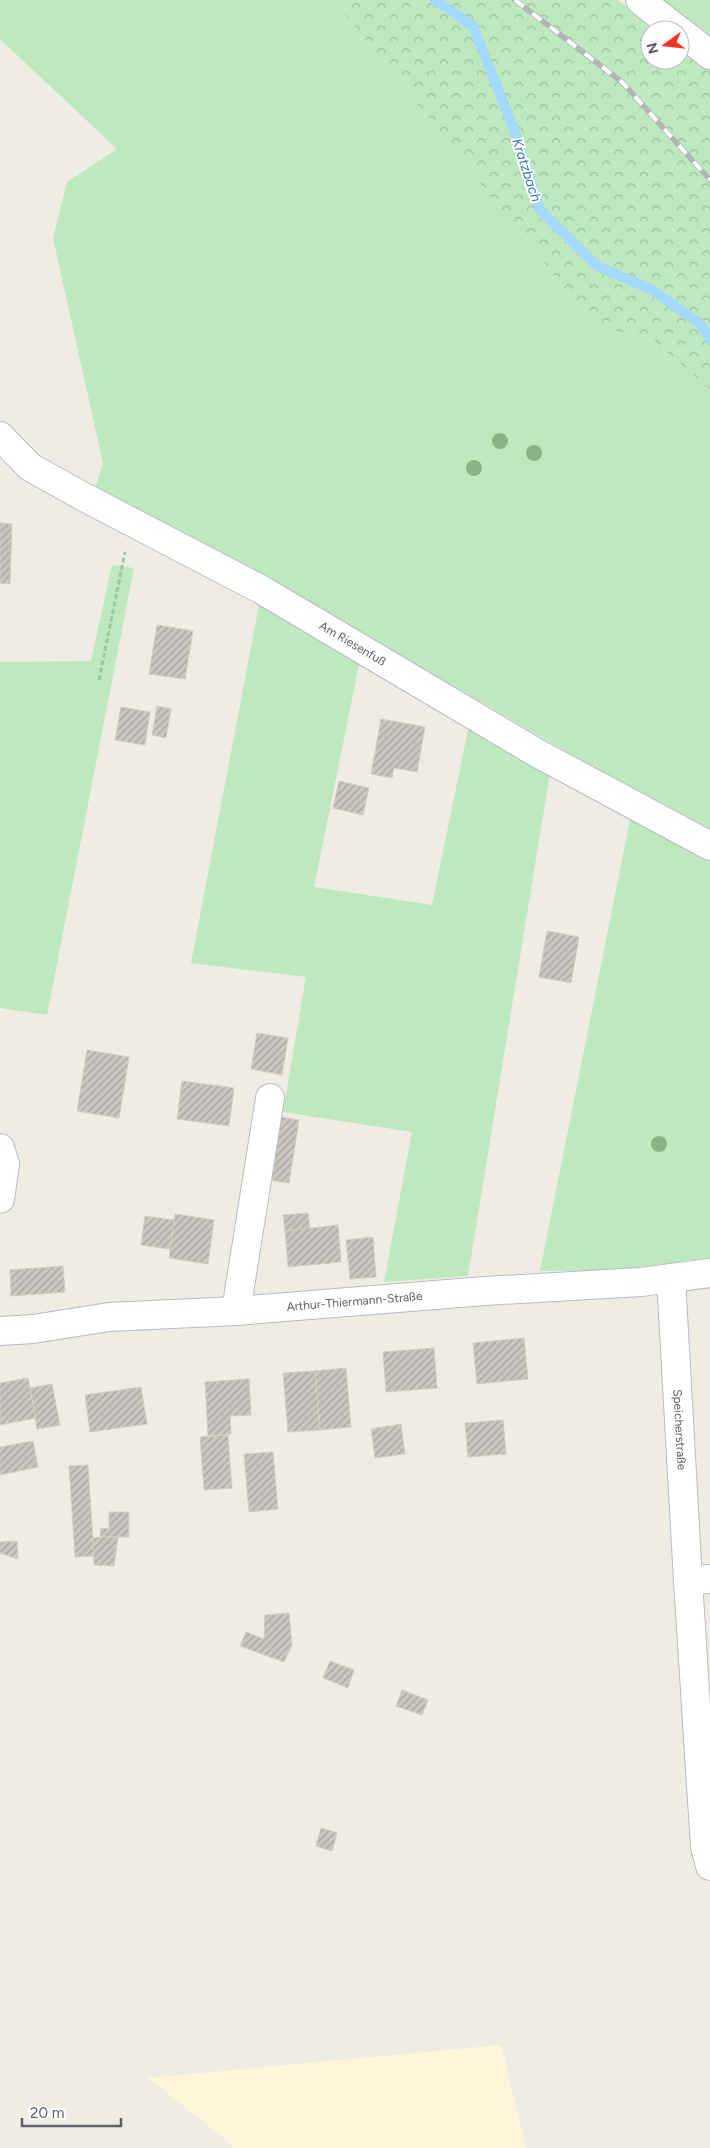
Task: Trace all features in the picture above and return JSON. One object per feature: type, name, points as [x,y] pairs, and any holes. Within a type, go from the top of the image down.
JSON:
[{"type":"street","points":[[640,0],[665,20]]},
{"type":"street","points":[[690,40],[710,55]]},
{"type":"street","name":"Am Riesenfuß","points":[[0,436],[30,467],[262,590],[537,753],[710,846]]},
{"type":"street","points":[[236,1310],[270,1098]]},
{"type":"street","points":[[0,1148],[5,1164],[0,1199]]},
{"type":"street","name":"Arthur-Thiermann-Straße","points":[[0,1331],[33,1329],[109,1317],[641,1282],[710,1273]]},
{"type":"street","name":"Speicherstraße","points":[[671,1278],[699,1580],[705,1847],[710,1866]]},
{"type":"path","points":[[99,680],[131,522]]},
{"type":"shaded area","points":[[501,2045],[526,2148],[232,2148],[230,2143],[148,2078]]},
{"type":"green space","points":[[0,0],[333,0],[594,325],[654,341],[710,389],[710,835],[266,577],[95,490],[103,463],[53,238],[67,182],[117,149],[0,39]]},
{"type":"green space","points":[[333,0],[618,0],[645,20],[640,20],[640,70],[690,70],[690,53],[710,68],[710,389],[654,341],[594,325]]},
{"type":"green space","points":[[657,0],[710,0],[710,42],[690,26],[690,20],[682,20]]},
{"type":"green space","points":[[112,565],[134,568],[47,1015],[0,1008],[0,662],[91,661]]},
{"type":"green space","points":[[260,600],[360,660],[314,887],[432,905],[469,725],[550,773],[468,1276],[384,1282],[412,1132],[283,1112],[306,977],[191,963]]},
{"type":"green space","points":[[630,820],[710,859],[710,1260],[649,1270],[540,1271]]},
{"type":"building","points":[[0,523],[12,524],[10,584],[0,583]]},
{"type":"building","points":[[157,625],[193,631],[185,679],[149,674]]},
{"type":"building","points":[[157,706],[171,709],[166,738],[152,735]]},
{"type":"building","points":[[121,707],[150,712],[145,745],[115,740]]},
{"type":"building","points":[[381,719],[425,727],[417,772],[394,768],[392,778],[371,774]]},
{"type":"building","points":[[339,781],[369,788],[363,815],[333,808]]},
{"type":"building","points":[[547,931],[579,937],[571,983],[539,977]]},
{"type":"building","points":[[257,1033],[288,1038],[282,1075],[251,1069]]},
{"type":"building","points":[[87,1050],[129,1057],[119,1118],[77,1111]]},
{"type":"building","points":[[182,1081],[234,1088],[229,1126],[177,1119]]},
{"type":"building","points":[[280,1117],[299,1120],[289,1183],[269,1180]]},
{"type":"building","points":[[308,1213],[310,1228],[285,1231],[283,1215]]},
{"type":"building","points":[[175,1214],[214,1220],[208,1264],[169,1258]]},
{"type":"building","points":[[145,1216],[174,1220],[170,1249],[141,1245]]},
{"type":"building","points":[[338,1225],[341,1262],[288,1267],[285,1231]]},
{"type":"building","points":[[373,1237],[376,1277],[350,1279],[346,1240]]},
{"type":"building","points":[[63,1266],[65,1292],[11,1296],[10,1270]]},
{"type":"building","points":[[524,1338],[528,1379],[477,1384],[473,1343]]},
{"type":"building","points":[[434,1348],[437,1388],[386,1392],[383,1352]]},
{"type":"building","points":[[346,1368],[351,1427],[320,1430],[315,1371]]},
{"type":"building","points":[[315,1371],[320,1430],[288,1432],[283,1373]]},
{"type":"building","points":[[28,1378],[36,1418],[0,1425],[0,1383]]},
{"type":"building","points":[[249,1379],[251,1415],[230,1416],[231,1434],[208,1436],[205,1382]]},
{"type":"building","points":[[52,1384],[60,1425],[37,1429],[30,1388]]},
{"type":"building","points":[[141,1387],[147,1424],[90,1432],[85,1395]]},
{"type":"building","points":[[503,1420],[506,1454],[468,1457],[465,1423]]},
{"type":"building","points":[[401,1424],[405,1454],[375,1458],[371,1429]]},
{"type":"building","points":[[228,1435],[232,1488],[204,1490],[200,1437]]},
{"type":"building","points":[[33,1441],[38,1467],[0,1475],[0,1447]]},
{"type":"building","points":[[273,1452],[278,1509],[249,1512],[244,1454]]},
{"type":"building","points":[[88,1465],[94,1556],[75,1557],[69,1466]]},
{"type":"building","points":[[109,1512],[129,1512],[129,1537],[100,1537],[101,1528],[109,1529]]},
{"type":"building","points":[[118,1537],[114,1566],[94,1565],[93,1538]]},
{"type":"building","points":[[17,1541],[18,1559],[0,1553],[0,1542]]},
{"type":"building","points":[[289,1613],[292,1645],[284,1662],[240,1646],[246,1632],[264,1639],[265,1615]]},
{"type":"building","points":[[330,1661],[354,1670],[348,1688],[323,1678]]},
{"type":"building","points":[[402,1690],[428,1700],[422,1715],[396,1706]]},
{"type":"building","points":[[321,1828],[337,1833],[332,1851],[316,1846]]},
{"type":"waterway","name":"Kratzbach","points":[[435,0],[473,26],[513,127],[540,210],[597,266],[653,290],[700,324],[710,339]]},
{"type":"railway","points":[[515,0],[622,82],[710,180]]}]
